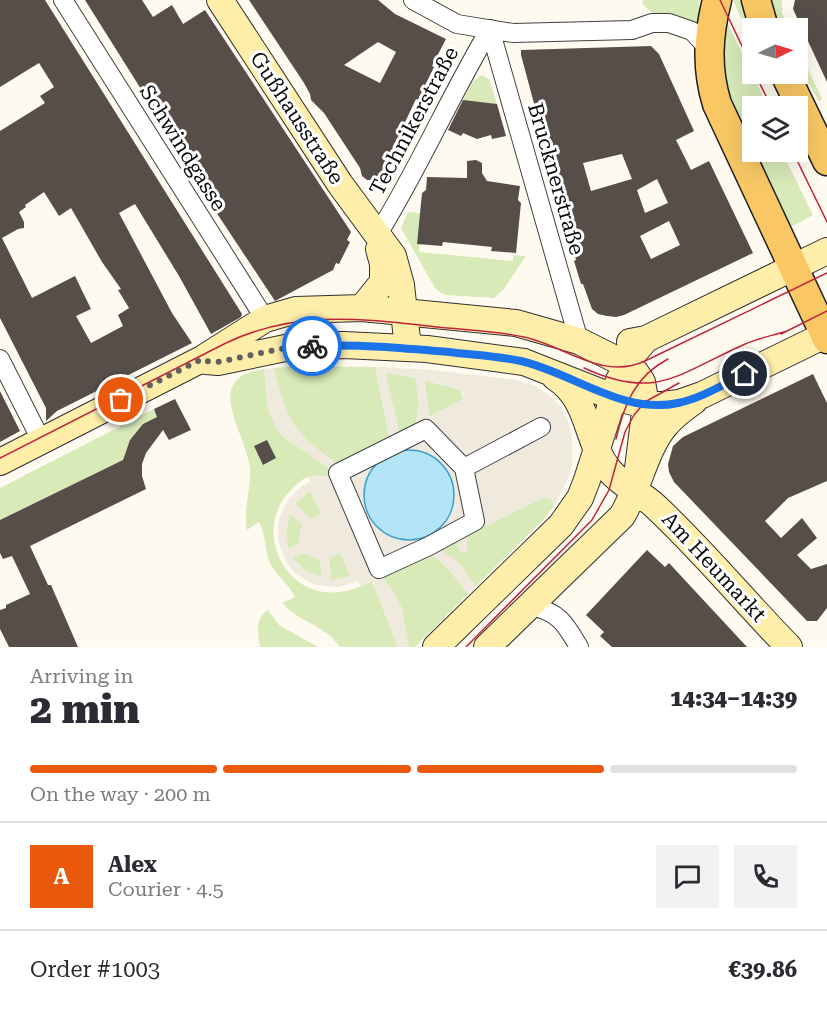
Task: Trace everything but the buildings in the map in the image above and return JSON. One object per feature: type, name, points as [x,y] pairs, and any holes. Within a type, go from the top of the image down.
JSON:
[{"type":"main road","points":[[717,0],[708,48],[713,90],[719,110],[826,336]]},
{"type":"main road","points":[[756,0],[761,18]]},
{"type":"main road","points":[[790,84],[827,161]]},
{"type":"street","name":"Schwindgasse","points":[[63,0],[265,319]]},
{"type":"street","name":"Gußhausstraße","points":[[220,0],[362,216],[387,246],[396,265],[401,285],[407,339],[413,348]]},
{"type":"street","points":[[413,0],[457,24],[513,33],[632,30],[652,23],[669,23],[692,31],[708,48]]},
{"type":"street","name":"Technikerstraße","points":[[378,234],[401,197],[470,62],[490,29]]},
{"type":"street","name":"Brucknerstraße","points":[[490,29],[579,340]]},
{"type":"street","points":[[362,308],[383,282],[384,272],[378,246],[378,234]]},
{"type":"street","points":[[0,462],[202,359],[265,319],[297,310],[362,308],[403,311],[516,323],[579,340],[619,343],[646,339],[827,251]]},
{"type":"street","points":[[202,359],[214,362],[225,361],[295,346],[344,345],[413,348],[502,358],[542,368],[613,396],[646,405],[679,403],[702,395],[826,336]]},
{"type":"street","points":[[436,647],[561,525],[580,498],[613,396],[627,365],[646,339]]},
{"type":"street","points":[[579,340],[627,365],[642,382],[646,405],[635,492]]},
{"type":"street","points":[[0,359],[41,440]]},
{"type":"street","name":"Am Heumarkt","points":[[542,368],[561,381],[574,395],[585,414],[604,465],[614,476],[655,505],[789,647]]},
{"type":"street","points":[[487,647],[621,516],[635,492],[653,445],[665,425],[702,395]]},
{"type":"street","points":[[464,468],[542,427]]},
{"type":"street","points":[[426,429],[464,468],[475,521],[429,546],[379,568],[338,473],[426,429]]},
{"type":"street","points":[[531,606],[549,610],[566,625],[579,647]]},
{"type":"green space","points":[[643,0],[698,0],[701,12],[700,24],[655,16],[643,4]]},
{"type":"green space","points":[[733,0],[745,0],[749,18],[742,18],[742,21]]},
{"type":"green space","points":[[768,0],[782,0],[784,18],[773,18]]},
{"type":"green space","points":[[724,16],[742,53],[742,84],[757,84],[763,96],[742,96],[742,125],[722,74]]},
{"type":"green space","points":[[808,69],[822,99],[819,101],[809,84]]},
{"type":"green space","points":[[482,75],[489,79],[497,104],[463,101],[472,82]]},
{"type":"green space","points":[[760,162],[787,162],[813,215],[791,227]]},
{"type":"green space","points":[[408,212],[420,213],[417,243],[420,244],[419,252],[513,261],[513,255],[526,256],[503,290],[494,298],[446,295],[435,288],[401,228]]},
{"type":"green space","points":[[375,367],[389,436],[336,463],[319,450],[298,431],[290,418],[273,368]]},
{"type":"green space","points":[[264,369],[268,409],[282,436],[328,467],[331,476],[314,476],[304,479],[291,490],[280,506],[274,523],[274,541],[279,558],[289,573],[302,584],[319,591],[348,591],[372,580],[398,647],[340,647],[327,633],[296,615],[282,603],[295,597],[270,563],[259,522],[247,530],[250,470],[236,425],[230,395],[234,384],[245,374]]},
{"type":"green space","points":[[385,372],[416,378],[419,402],[416,424],[399,432]]},
{"type":"green space","points":[[424,380],[461,390],[463,399],[429,417]]},
{"type":"green space","points":[[154,409],[157,417],[135,434],[123,460],[0,520],[0,488]]},
{"type":"green space","points":[[310,491],[322,515],[310,519],[295,503]]},
{"type":"green space","points":[[545,497],[552,500],[554,506],[544,519],[475,587],[460,565],[438,549],[457,540],[458,547],[467,535]]},
{"type":"green space","points":[[290,513],[303,525],[300,543],[288,549],[286,530]]},
{"type":"green space","points":[[340,552],[350,576],[331,581],[329,559]]},
{"type":"green space","points":[[430,552],[449,570],[468,594],[415,647],[409,647],[401,606],[382,576]]},
{"type":"green space","points":[[304,553],[320,560],[322,578],[306,571],[292,558]]},
{"type":"green space","points":[[268,610],[279,625],[318,647],[260,647],[259,622]]},
{"type":"shaded area","points":[[375,367],[433,370],[516,380],[536,386],[560,406],[568,420],[572,436],[572,466],[554,506],[552,500],[545,497],[467,535],[465,552],[458,549],[457,540],[438,549],[456,560],[464,569],[475,587],[468,594],[449,570],[430,552],[382,576],[401,606],[409,647],[398,647],[373,581],[361,587],[358,581],[338,587],[315,585],[296,574],[288,565],[278,541],[279,518],[288,500],[301,487],[310,482],[308,477],[331,475],[328,467],[282,436],[275,426],[268,409],[264,369],[273,368],[285,407],[295,427],[312,445],[336,463],[389,436]],"holes":[[[386,373],[415,378],[419,402],[416,424],[399,432]],[[425,380],[458,389],[463,393],[463,399],[429,417]],[[435,458],[446,468],[453,482],[455,497],[452,513],[443,526],[386,534],[374,524],[367,511],[364,497]],[[310,491],[322,515],[310,519],[295,503]],[[290,513],[303,525],[300,530],[299,543],[288,549],[286,530]],[[340,552],[350,576],[331,580],[329,559]],[[304,553],[320,560],[322,577],[306,571],[292,558]]]},
{"type":"water","points":[[409,450],[426,453],[441,463],[451,478],[454,495],[451,512],[441,527],[426,537],[409,540],[392,537],[377,527],[367,512],[364,495],[367,478],[377,463],[392,453]]},
{"type":"tram line","points":[[720,0],[742,46]]},
{"type":"tram line","points":[[760,84],[766,96]]},
{"type":"tram line","points":[[798,162],[827,222]]},
{"type":"tram line","points":[[0,458],[226,343],[252,332],[279,325],[330,319],[383,321],[492,332],[539,341],[599,365],[629,366],[645,361],[827,273]]},
{"type":"tram line","points":[[781,334],[827,311]]},
{"type":"tram line","points":[[584,368],[609,378],[630,382],[649,383],[666,380],[748,343],[787,331]]},
{"type":"tram line","points":[[616,439],[627,403],[639,383],[647,374],[668,359]]},
{"type":"tram line","points":[[466,647],[592,520],[609,490],[625,432],[634,415],[645,402],[679,383]]},
{"type":"way so far","points":[[121,400],[202,359],[218,362],[295,346],[312,346]]},
{"type":"route","points":[[312,346],[413,348],[502,358],[524,362],[627,401],[646,405],[679,403],[702,395],[745,374]]}]
